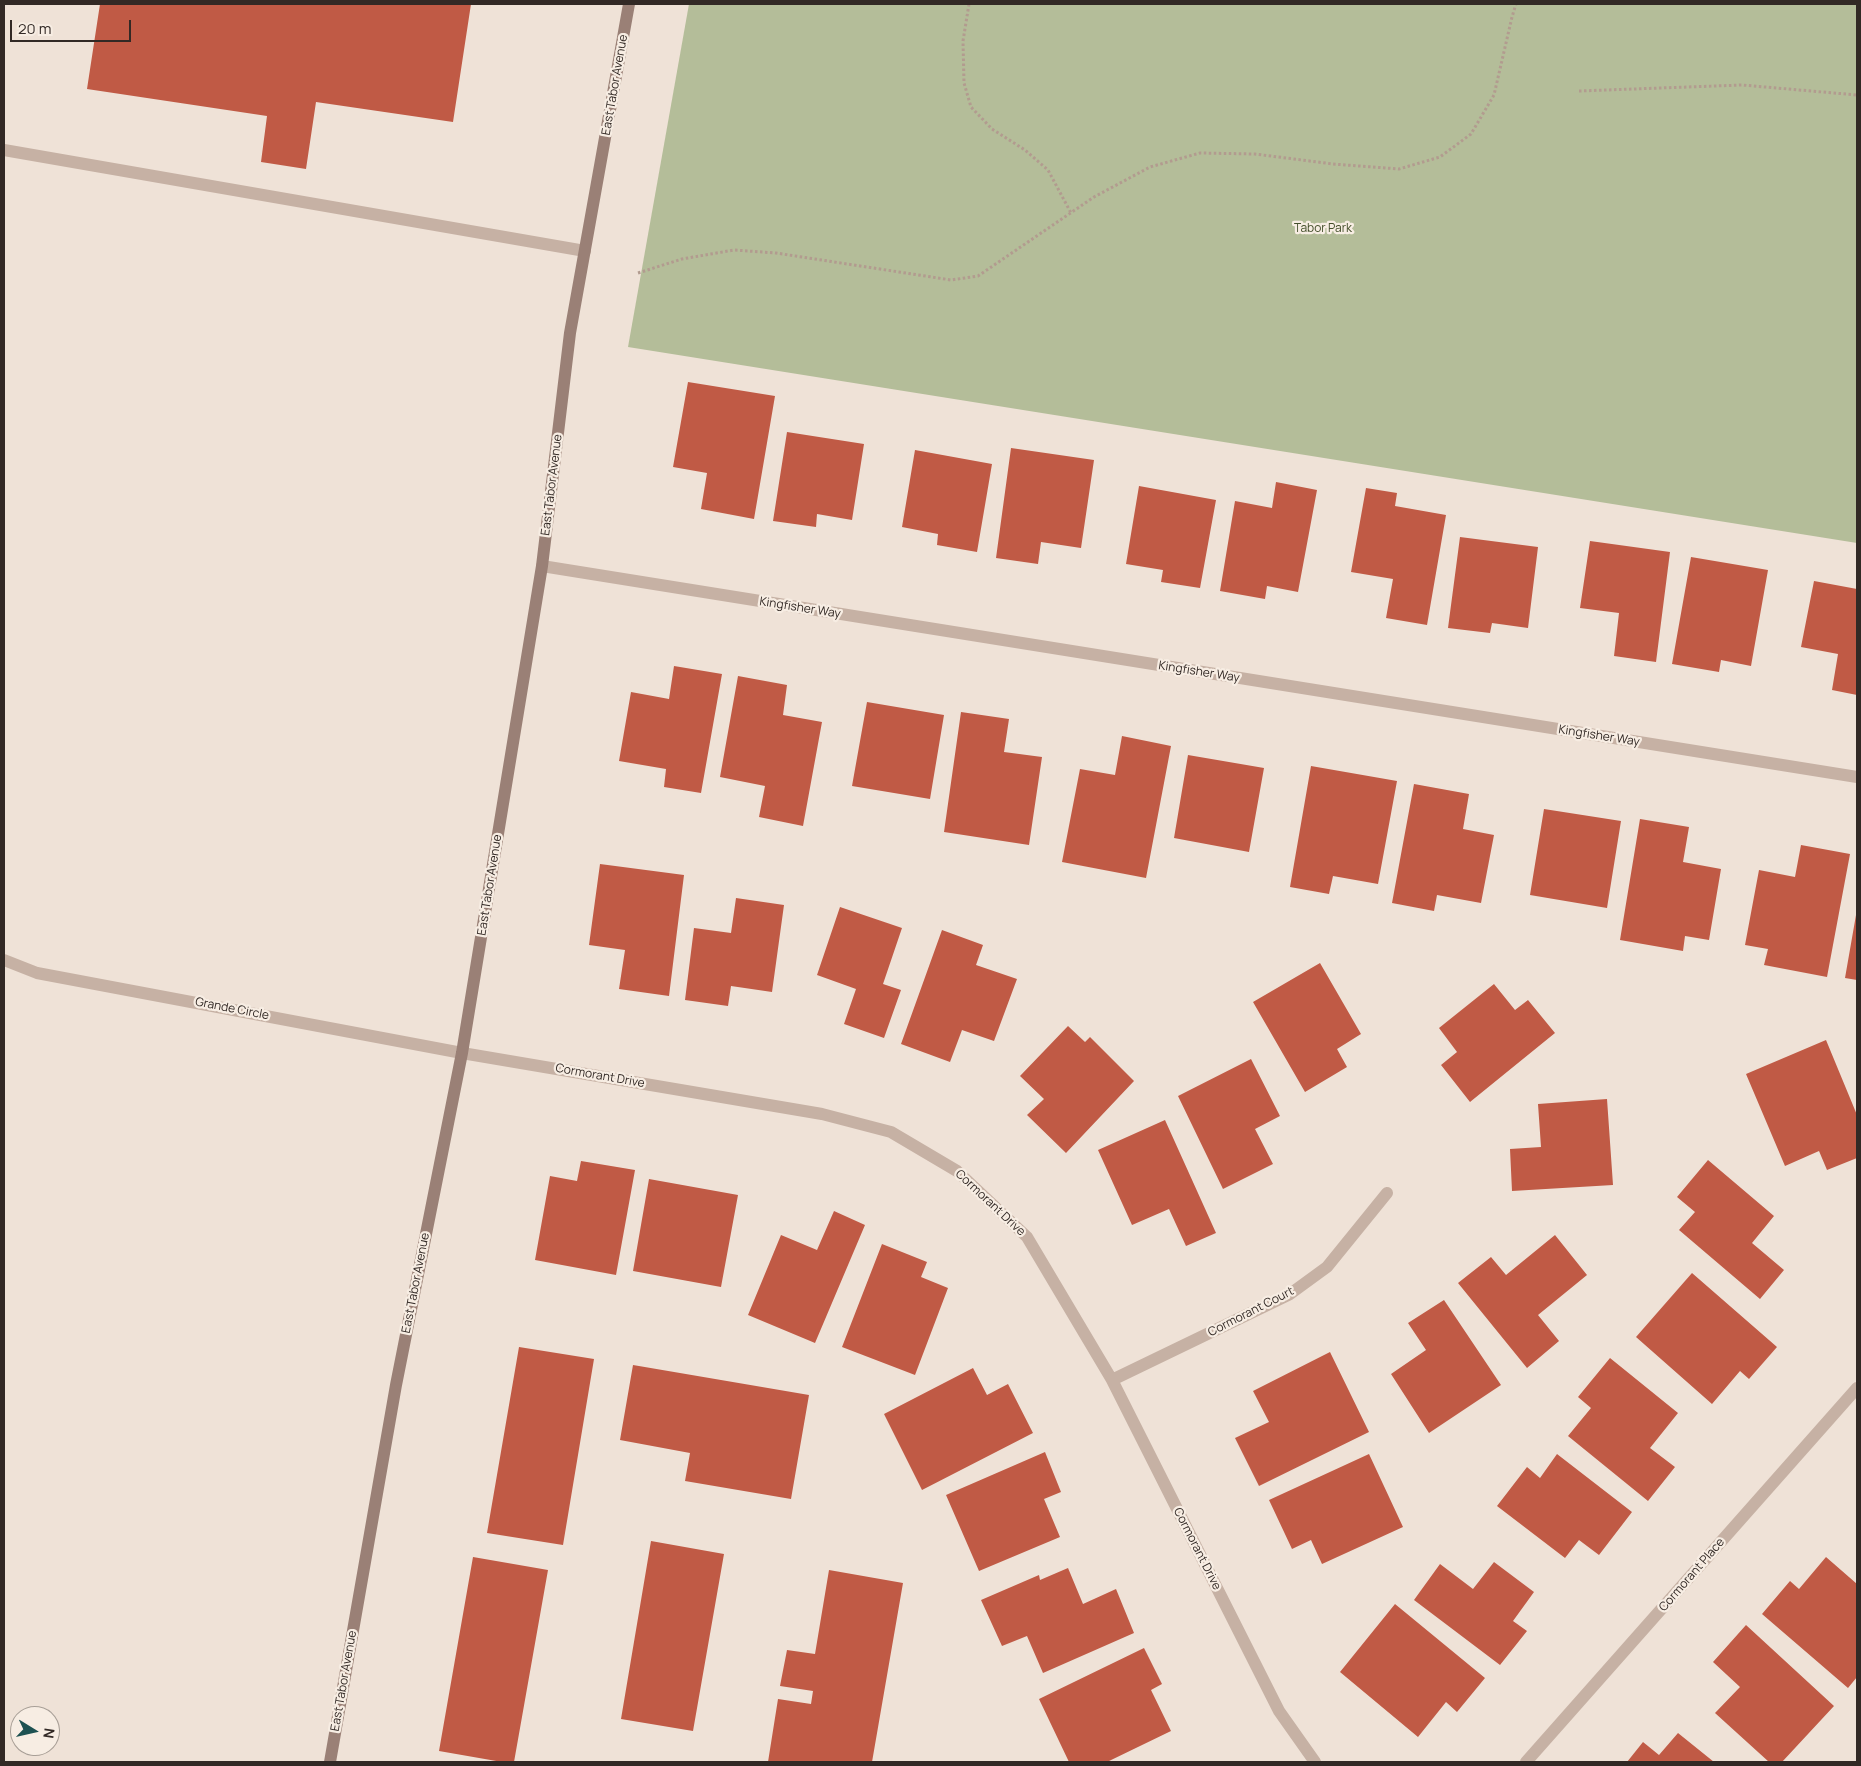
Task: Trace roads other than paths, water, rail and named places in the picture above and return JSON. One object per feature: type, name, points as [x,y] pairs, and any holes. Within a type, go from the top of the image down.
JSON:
[{"type":"main road","name":"East Tabor Avenue","points":[[330,1762],[396,1384],[462,1053],[542,566],[570,333],[629,4]]},
{"type":"street","points":[[4,150],[585,251]]},
{"type":"street","name":"Kingfisher Way","points":[[542,566],[1857,777]]},
{"type":"street","name":"Grande Circle","points":[[4,960],[37,973],[462,1053]]},
{"type":"street","name":"Cormorant Drive","points":[[462,1053],[822,1114],[891,1132],[957,1171],[1027,1237],[1112,1380],[1280,1711],[1315,1762]]},
{"type":"street","name":"Cormorant Court","points":[[1112,1380],[1290,1294],[1326,1268],[1387,1193]]},
{"type":"street","name":"Cormorant Place","points":[[1526,1762],[1857,1388]]},
{"type":"park label","name":"Tabor Park","points":[[1323,229]]}]
